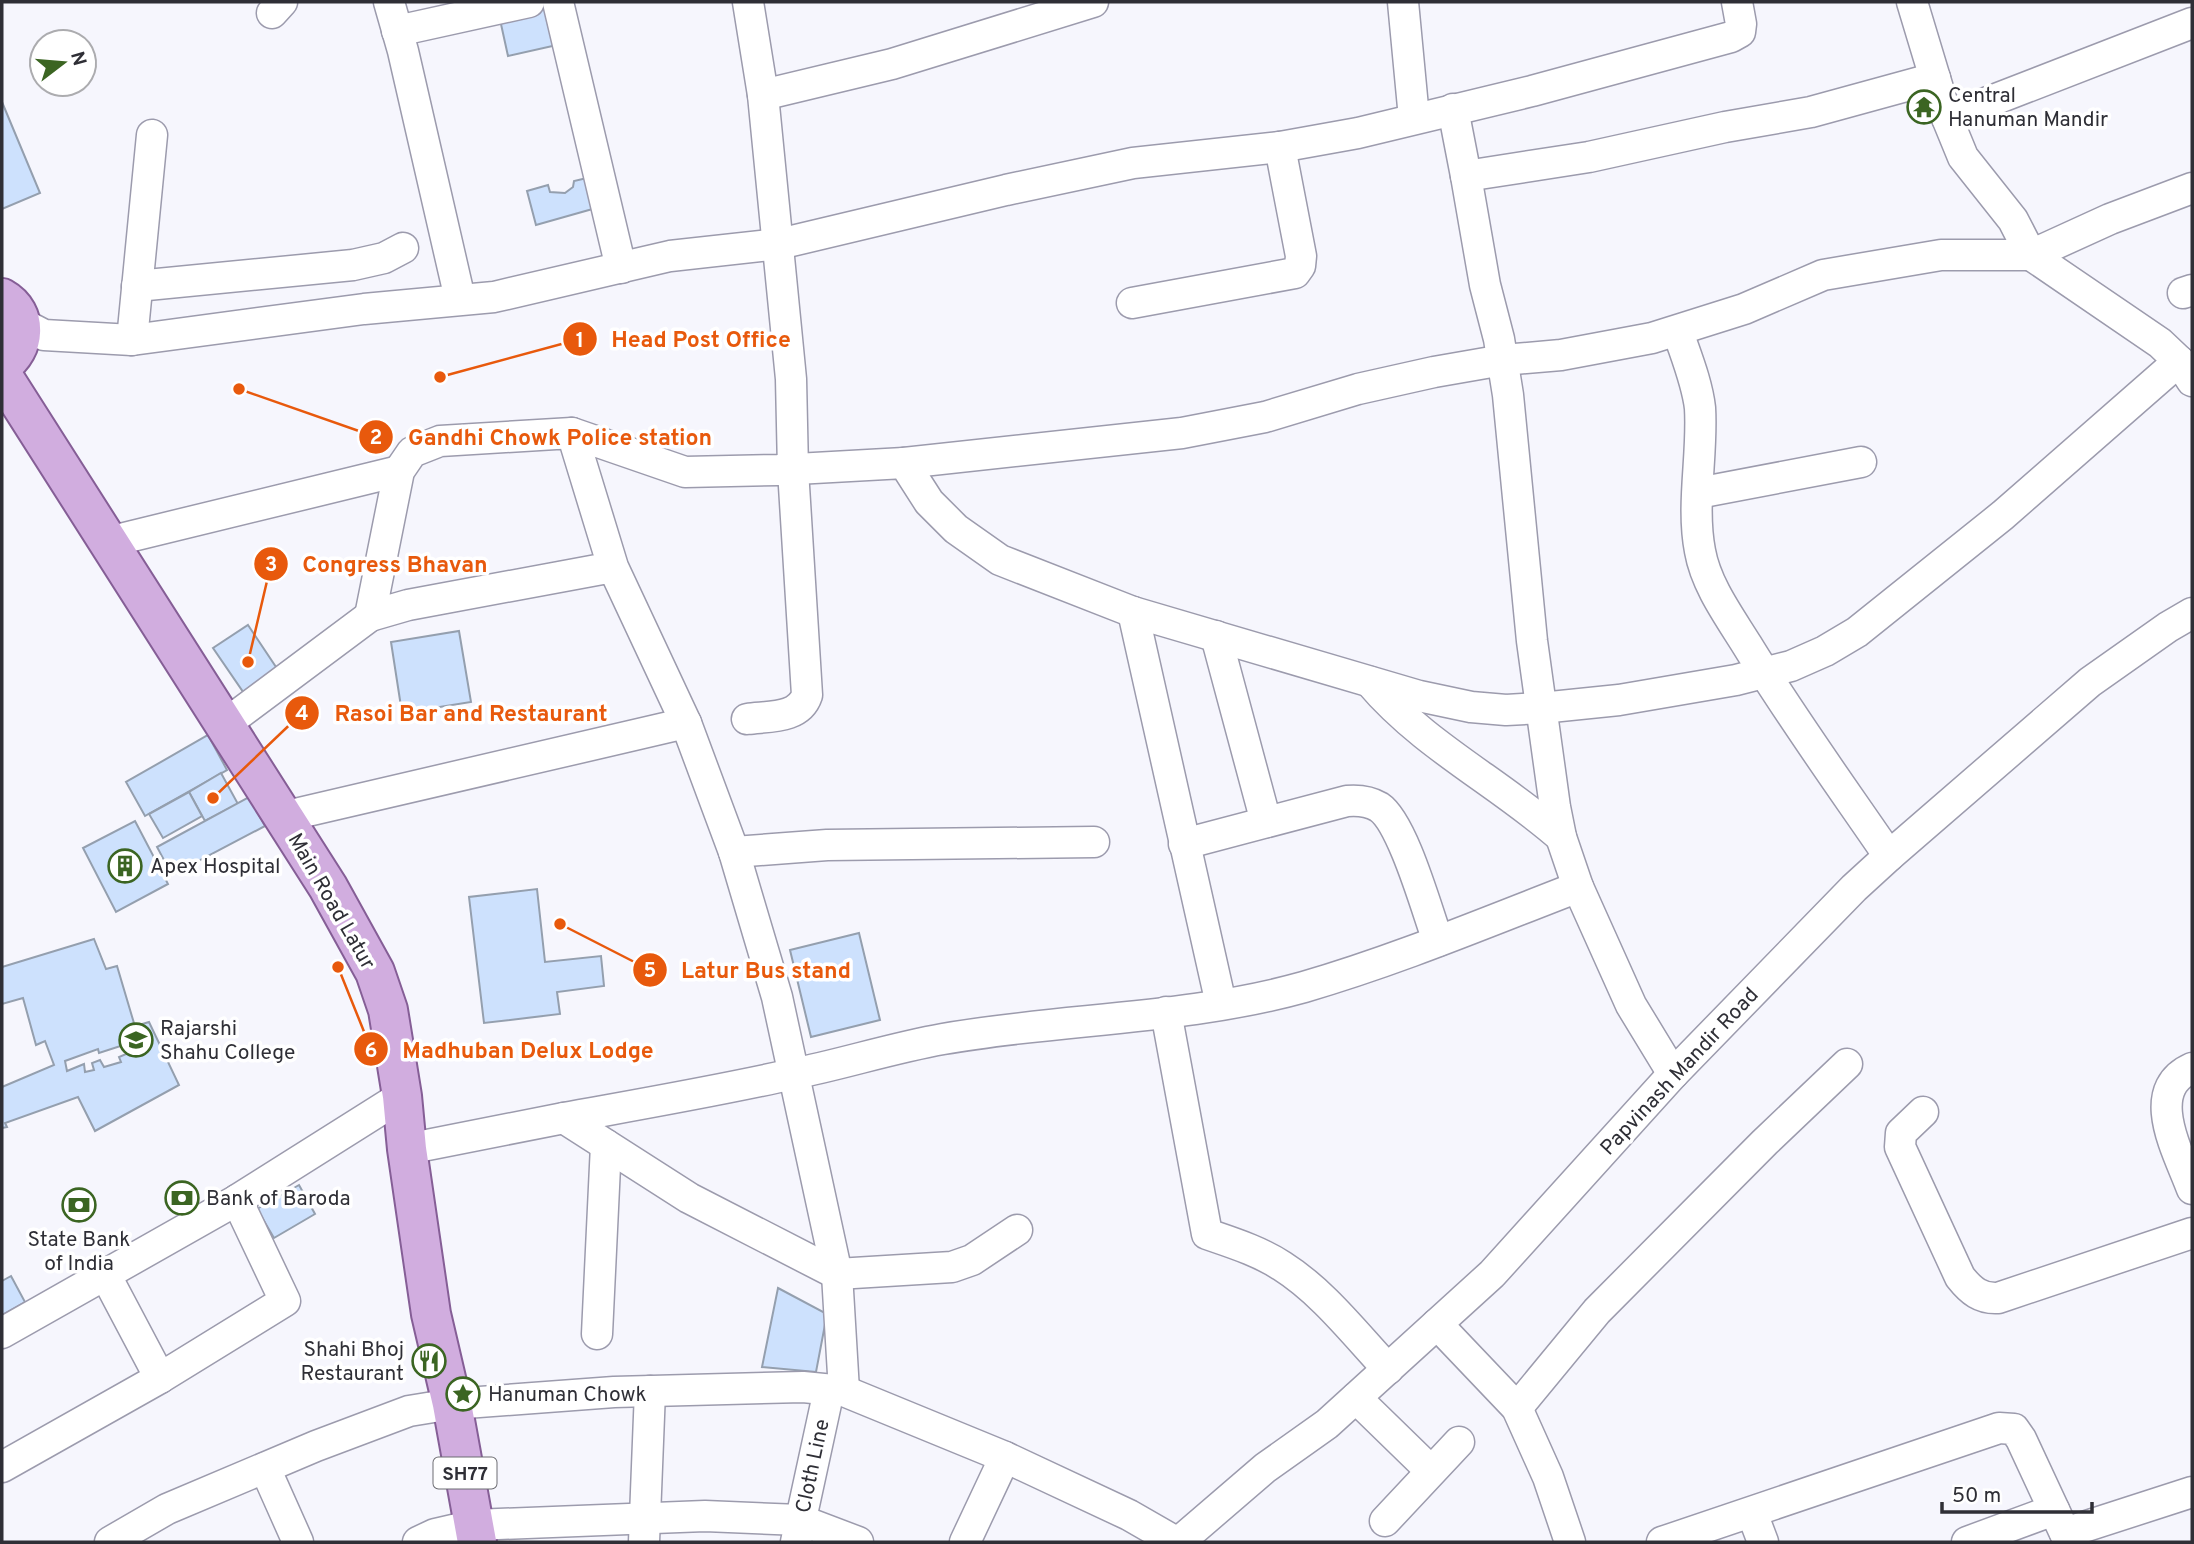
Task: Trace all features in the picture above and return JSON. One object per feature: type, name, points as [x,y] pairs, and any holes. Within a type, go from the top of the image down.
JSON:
[{"type":"main road","points":[[2,365],[11,358],[22,335],[11,310]]},
{"type":"main road","name":"Main Road Latur","points":[[2,376],[328,887],[375,972],[388,1010],[431,1314],[452,1404],[476,1533]]},
{"type":"street","points":[[389,2],[460,299]]},
{"type":"street","points":[[397,31],[529,2]]},
{"type":"street","points":[[558,2],[621,268]]},
{"type":"street","points":[[747,719],[796,711],[804,704],[807,695],[793,470],[791,379],[763,94],[748,2]]},
{"type":"street","points":[[763,94],[892,64],[1093,2]]},
{"type":"street","points":[[1403,2],[1414,118]]},
{"type":"street","points":[[11,310],[44,335],[132,340],[494,297],[670,256],[779,244],[1133,163],[1280,147],[1358,132],[1532,91],[1731,37],[1740,32],[1737,2]]},
{"type":"street","points":[[904,463],[929,502],[956,529],[1000,560],[1133,612],[1419,696],[1471,707],[1541,708],[1619,700],[1765,674],[1825,651],[1857,632],[2185,371],[2160,343],[2031,255],[2013,220],[1964,156],[1947,118],[1912,2]]},
{"type":"street","points":[[1947,118],[2192,23]]},
{"type":"street","points":[[1466,176],[1589,157],[1725,127],[1811,112],[1935,78]]},
{"type":"street","points":[[1453,109],[1485,285],[1503,360],[1532,641],[1561,837],[1577,887],[1631,1005],[1673,1074]]},
{"type":"street","points":[[132,340],[152,135]]},
{"type":"street","points":[[1132,303],[1295,273],[1300,266],[1301,256],[1280,147]]},
{"type":"street","points":[[370,616],[399,471],[412,452],[440,441],[572,433],[685,472],[793,470],[904,463],[1182,433],[1265,417],[1358,389],[1434,372],[1503,360],[1560,355],[1678,331],[1744,309],[1823,275],[1941,255],[2031,255],[2110,219],[2192,188]]},
{"type":"street","points":[[137,286],[353,265],[384,258],[402,248]]},
{"type":"street","points":[[1678,331],[1700,408],[1697,513],[1705,571],[1765,674],[1889,856]]},
{"type":"street","name":"Cloth Line","points":[[572,433],[613,567],[686,723],[734,852],[777,997],[836,1275],[836,1390],[798,1531]]},
{"type":"street","points":[[1698,493],[1861,462]]},
{"type":"street","points":[[108,542],[399,471]]},
{"type":"street","points":[[224,725],[370,616],[408,605],[613,567]]},
{"type":"street","points":[[1133,612],[1221,1004]]},
{"type":"street","name":"Papvinash Mandir Road","points":[[1177,1542],[1265,1468],[1327,1424],[1492,1274],[1673,1074],[1854,888],[2090,682],[2192,613]]},
{"type":"street","points":[[1216,636],[1266,822]]},
{"type":"street","points":[[1370,682],[1386,701],[1414,726],[1528,808],[1561,837]]},
{"type":"street","points":[[282,817],[686,723]]},
{"type":"street","points":[[1184,844],[1347,801],[1362,800],[1380,808],[1391,822],[1408,856],[1438,941]]},
{"type":"street","points":[[734,852],[827,845],[1094,842]]},
{"type":"street","points":[[407,1149],[793,1074],[941,1040],[1032,1026],[1114,1020],[1221,1004],[1303,987],[1438,941],[1577,887]]},
{"type":"street","points":[[1166,1012],[1207,1234],[1248,1248],[1283,1266],[1315,1292],[1388,1369]]},
{"type":"street","points":[[1517,1408],[1597,1311],[1765,1142],[1847,1064]]},
{"type":"street","points":[[2192,1068],[2174,1080],[2168,1090],[2166,1117],[2192,1189]]},
{"type":"street","points":[[2,1332],[237,1200],[402,1096]]},
{"type":"street","points":[[1923,1112],[1901,1133],[1900,1147],[1960,1277],[1971,1291],[1988,1298],[1998,1298],[2192,1233]]},
{"type":"street","points":[[564,1118],[689,1198],[836,1275],[952,1267],[972,1260],[1017,1230]]},
{"type":"street","points":[[597,1334],[606,1145]]},
{"type":"street","points":[[2,1467],[160,1378],[285,1301],[237,1200]]},
{"type":"street","points":[[105,1274],[160,1378]]},
{"type":"street","points":[[1437,1324],[1517,1408],[1548,1477],[1570,1542]]},
{"type":"street","points":[[110,1542],[167,1509],[409,1410],[452,1404],[650,1391],[803,1387],[836,1390],[1005,1457],[1129,1515],[1177,1542]]},
{"type":"street","points":[[644,1530],[650,1391]]},
{"type":"street","points":[[1356,1398],[1431,1471]]},
{"type":"street","points":[[1662,1542],[1999,1428],[2014,1429],[2021,1439],[2063,1528]]},
{"type":"street","points":[[1385,1521],[1459,1442]]},
{"type":"street","points":[[965,1542],[1005,1457]]},
{"type":"street","points":[[265,1468],[298,1542]]},
{"type":"street","points":[[1967,1542],[2063,1528],[2192,1492]]},
{"type":"street","points":[[1752,1513],[1763,1542]]},
{"type":"street","points":[[418,1542],[435,1534],[644,1530],[705,1516],[858,1542]]},
{"type":"building","points":[[548,4],[557,45],[508,56],[499,15]]},
{"type":"building","points":[[2,102],[40,193],[2,209]]},
{"type":"building","points":[[587,178],[596,208],[536,225],[527,191],[548,185],[550,192],[565,193],[573,187],[574,181]]},
{"type":"building","points":[[248,625],[282,676],[248,699],[213,648]]},
{"type":"building","points":[[459,631],[471,702],[402,713],[391,642]]},
{"type":"building","points":[[208,735],[227,770],[145,816],[126,782]]},
{"type":"building","points":[[221,773],[238,804],[205,821],[189,792]]},
{"type":"building","points":[[189,792],[202,816],[163,838],[149,814]]},
{"type":"building","points":[[249,797],[265,826],[172,875],[157,847]]},
{"type":"building","name":"Apex Hospital","points":[[135,821],[168,884],[116,912],[83,848]]},
{"type":"building","points":[[537,889],[545,962],[601,956],[604,986],[557,992],[560,1014],[484,1023],[469,897]]},
{"type":"building","points":[[859,933],[880,1020],[811,1037],[790,950]]},
{"type":"building","name":"Rajarshi Shahu College","points":[[94,939],[106,969],[117,966],[139,1040],[99,1053],[98,1049],[65,1061],[67,1071],[84,1064],[85,1072],[94,1070],[92,1063],[100,1060],[104,1067],[121,1062],[119,1057],[145,1046],[139,1025],[149,1022],[179,1085],[95,1131],[78,1097],[5,1123],[7,1127],[2,1128],[2,1087],[54,1065],[45,1041],[36,1045],[23,998],[2,1004],[2,967]]},
{"type":"building","points":[[299,1185],[315,1214],[274,1238],[257,1209]]},
{"type":"building","points":[[11,1276],[25,1302],[2,1315],[2,1281]]},
{"type":"building","points":[[778,1288],[827,1314],[816,1372],[762,1367]]},
{"type":"place","name":"Central Hanuman Mandir","points":[[1924,107]]},
{"type":"place","name":"Head Post Office","points":[[440,377]]},
{"type":"place","name":"Gandhi Chowk Police station","points":[[239,389]]},
{"type":"place","name":"Congress Bhavan","points":[[248,662]]},
{"type":"place","name":"Rasoi Bar and Restaurant","points":[[213,798]]},
{"type":"place","name":"Apex Hospital","points":[[125,866]]},
{"type":"place","name":"Latur Bus stand","points":[[560,924]]},
{"type":"place","name":"Madhuban Delux Lodge","points":[[338,967]]},
{"type":"place","name":"Rajarshi Shahu College","points":[[136,1040]]},
{"type":"place","name":"Bank of Baroda","points":[[182,1198]]},
{"type":"place","name":"State Bank of India","points":[[79,1205]]},
{"type":"place","name":"Shahi Bhoj Restaurant","points":[[429,1361]]},
{"type":"place","name":"Hanuman Chowk","points":[[463,1394]]}]
